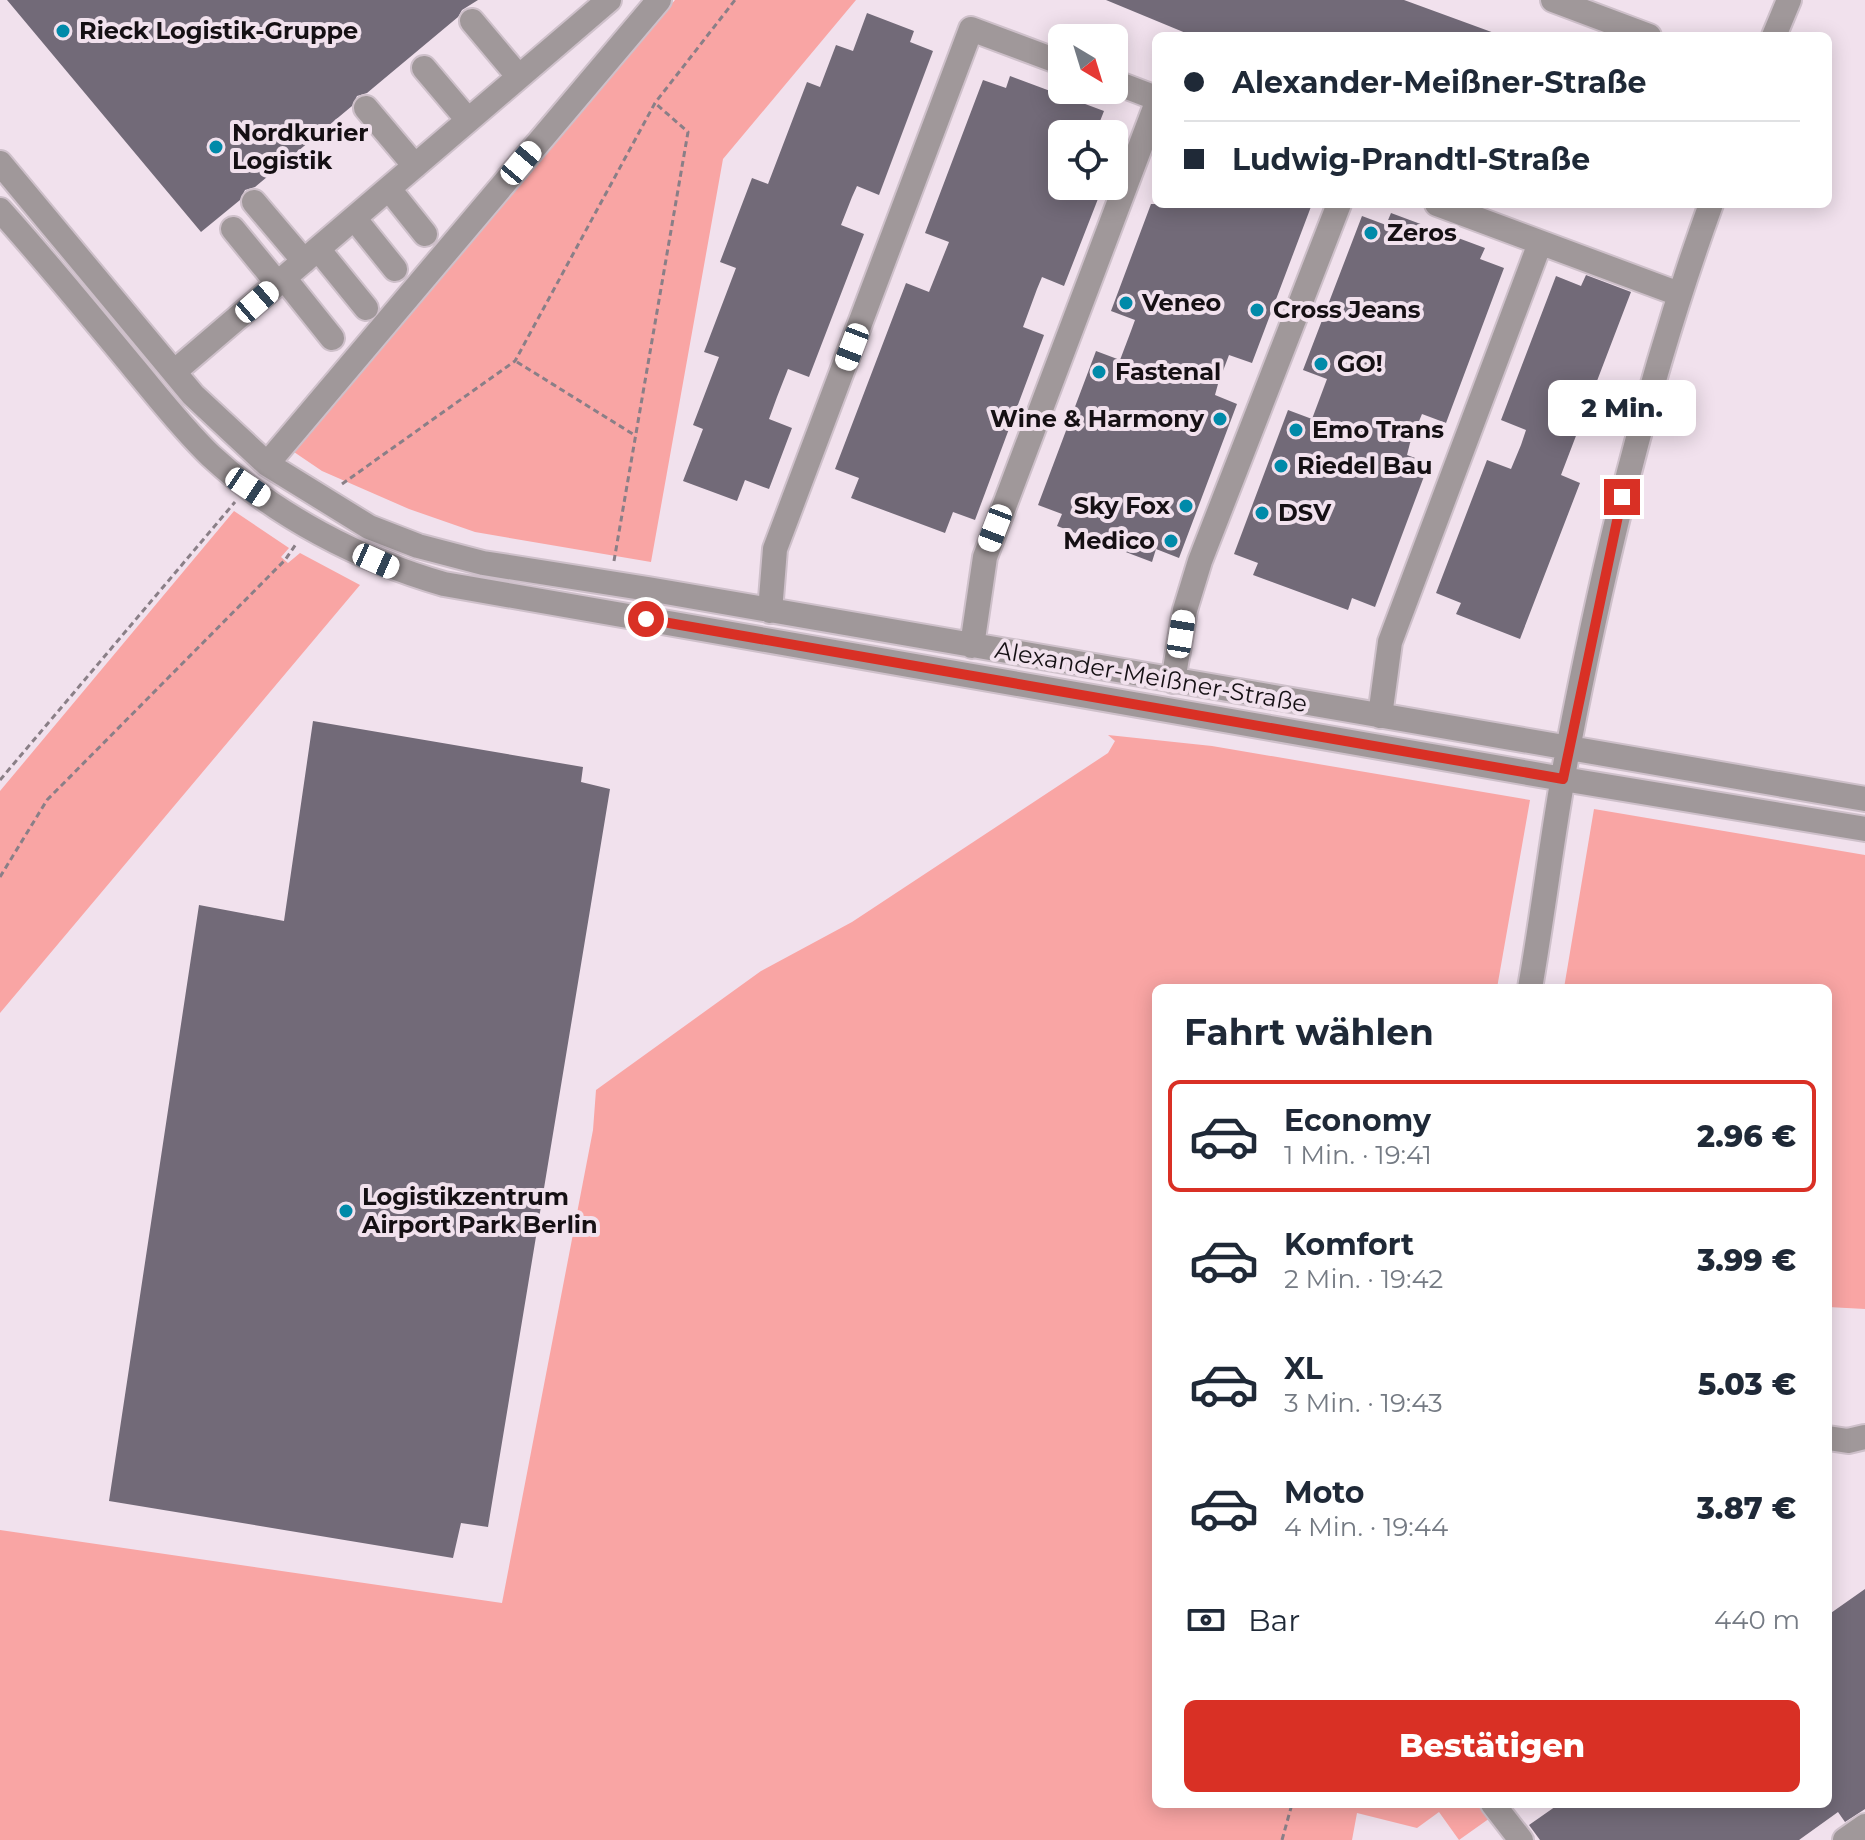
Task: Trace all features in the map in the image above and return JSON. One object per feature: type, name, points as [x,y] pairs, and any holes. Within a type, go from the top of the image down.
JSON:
[{"type":"street","points":[[174,372],[609,0]]},
{"type":"street","points":[[267,464],[659,0]]},
{"type":"street","points":[[1776,32],[1789,0]]},
{"type":"street","points":[[1560,1],[1639,32]]},
{"type":"street","points":[[472,21],[519,77]]},
{"type":"street","points":[[770,611],[775,549],[971,29],[1048,58]]},
{"type":"street","points":[[424,68],[468,120]]},
{"type":"street","points":[[1128,87],[1152,96]]},
{"type":"street","points":[[366,108],[415,166]]},
{"type":"street","points":[[972,646],[985,557],[1152,116]]},
{"type":"street","name":"Alexander-Meißner-Straße","points":[[0,163],[202,405],[267,464],[369,527],[418,546],[483,563],[1865,799]]},
{"type":"street","points":[[389,189],[425,234]]},
{"type":"street","points":[[254,202],[366,308]]},
{"type":"street","points":[[1173,681],[1185,610],[1200,561],[1337,208]]},
{"type":"street","points":[[1448,208],[1679,294]]},
{"type":"street","points":[[1531,984],[1568,749],[1622,497],[1679,294],[1710,208]]},
{"type":"street","name":"Alexander-Meißner-Straße","points":[[0,210],[210,455],[248,487],[307,526],[407,573],[444,584],[1865,829]]},
{"type":"street","points":[[21,233],[43,216]]},
{"type":"street","points":[[354,218],[395,269]]},
{"type":"street","points":[[233,229],[332,338]]},
{"type":"street","points":[[1391,749],[1388,718],[1390,642],[1540,243]]},
{"type":"street","points":[[407,573],[418,546]]},
{"type":"street","points":[[900,662],[905,635]]},
{"type":"street","points":[[1832,1439],[1848,1441],[1865,1437]]},
{"type":"street","points":[[1496,1808],[1521,1840]]},
{"type":"street","points":[[1845,1840],[1865,1826]]},
{"type":"path","points":[[356,473],[515,361],[655,103],[735,0]]},
{"type":"path","points":[[614,561],[688,132],[655,103]]},
{"type":"path","points":[[515,361],[636,436]]},
{"type":"path","points":[[0,780],[248,487]]},
{"type":"path","points":[[0,877],[47,800],[285,560]]},
{"type":"path","points":[[607,566],[622,569]]},
{"type":"path","points":[[1282,1840],[1291,1808]]},
{"type":"shaded area","points":[[675,0],[856,0],[723,159],[651,562],[475,532],[409,509],[322,471],[294,452]]},
{"type":"shaded area","points":[[234,511],[289,548],[281,557],[288,563],[300,553],[360,585],[0,1013],[0,791]]},
{"type":"shaded area","points":[[1108,735],[1212,746],[1530,800],[1498,984],[1152,984],[1152,1808],[1482,1808],[1490,1818],[1459,1840],[1439,1812],[1417,1828],[1357,1813],[1352,1840],[0,1840],[0,1530],[502,1603],[593,1130],[596,1090],[761,971],[852,922],[1108,753],[1115,741]]},
{"type":"shaded area","points":[[1594,809],[1865,855],[1865,1309],[1832,1307],[1832,984],[1565,984]]},
{"type":"building","name":"Nordkurier Logistik","points":[[7,0],[478,0],[462,10],[458,17],[367,93],[357,96],[352,106],[255,187],[245,190],[240,200],[201,232]]},
{"type":"building","points":[[1106,0],[1404,0],[1492,32],[1183,32]]},
{"type":"building","points":[[867,13],[914,31],[910,42],[933,51],[879,195],[857,186],[841,225],[864,234],[809,377],[788,369],[777,397],[769,419],[792,428],[769,489],[745,480],[737,501],[683,481],[703,429],[693,425],[719,357],[704,352],[736,268],[720,262],[752,178],[768,184],[807,82],[820,87],[836,45],[853,51]]},
{"type":"building","points":[[1010,76],[1048,90],[1048,104],[1085,104],[1104,111],[1100,120],[1048,120],[1048,200],[1098,200],[1064,286],[1042,277],[1037,289],[1023,327],[1044,335],[975,520],[953,512],[945,533],[851,498],[859,478],[835,469],[906,283],[929,292],[949,242],[925,233],[983,80],[1006,88]]},
{"type":"building","points":[[1151,204],[1152,208],[1310,208],[1252,363],[1229,355],[1218,384],[1215,395],[1237,404],[1179,558],[1156,549],[1152,562],[1057,526],[1062,514],[1038,505],[1096,351],[1120,360],[1131,331],[1135,320],[1111,311]]},
{"type":"building","points":[[1391,213],[1485,248],[1480,259],[1504,268],[1446,423],[1422,414],[1410,443],[1407,455],[1429,463],[1375,607],[1352,598],[1348,610],[1253,575],[1258,563],[1234,554],[1288,410],[1312,419],[1327,379],[1303,370],[1362,216],[1386,225]]},
{"type":"building","points":[[1586,275],[1631,292],[1561,475],[1580,483],[1520,639],[1456,614],[1461,603],[1436,593],[1487,460],[1511,469],[1521,445],[1526,430],[1501,420],[1556,276],[1581,286]]},
{"type":"building","name":"Logistikzentrum Airport Park Berlin","points":[[313,721],[583,767],[581,782],[610,789],[488,1527],[461,1523],[453,1558],[109,1501],[199,905],[284,921]]},
{"type":"building","points":[[1865,1589],[1865,1809],[1845,1822],[1838,1812],[1799,1840],[1540,1840],[1529,1825],[1553,1808],[1832,1808],[1832,1612]]},
{"type":"place","name":"Rieck Logistik-Gruppe","points":[[63,31]]},
{"type":"place","name":"Nordkurier Logistik","points":[[216,147]]},
{"type":"place","name":"Zeros","points":[[1371,233]]},
{"type":"place","name":"Veneo","points":[[1126,303]]},
{"type":"place","name":"Cross Jeans","points":[[1257,310]]},
{"type":"place","name":"GO!","points":[[1321,364]]},
{"type":"place","name":"Fastenal","points":[[1099,372]]},
{"type":"place","name":"Wine & Harmony","points":[[1220,419]]},
{"type":"place","name":"Emo Trans","points":[[1296,430]]},
{"type":"place","name":"Riedel Bau","points":[[1281,466]]},
{"type":"place","name":"Sky Fox","points":[[1186,506]]},
{"type":"place","name":"DSV","points":[[1262,513]]},
{"type":"place","name":"Medico","points":[[1171,541]]},
{"type":"place","name":"Logistikzentrum Airport Park Berlin","points":[[346,1211]]},
{"type":"route","points":[[646,619],[1563,779],[1622,497]]}]
